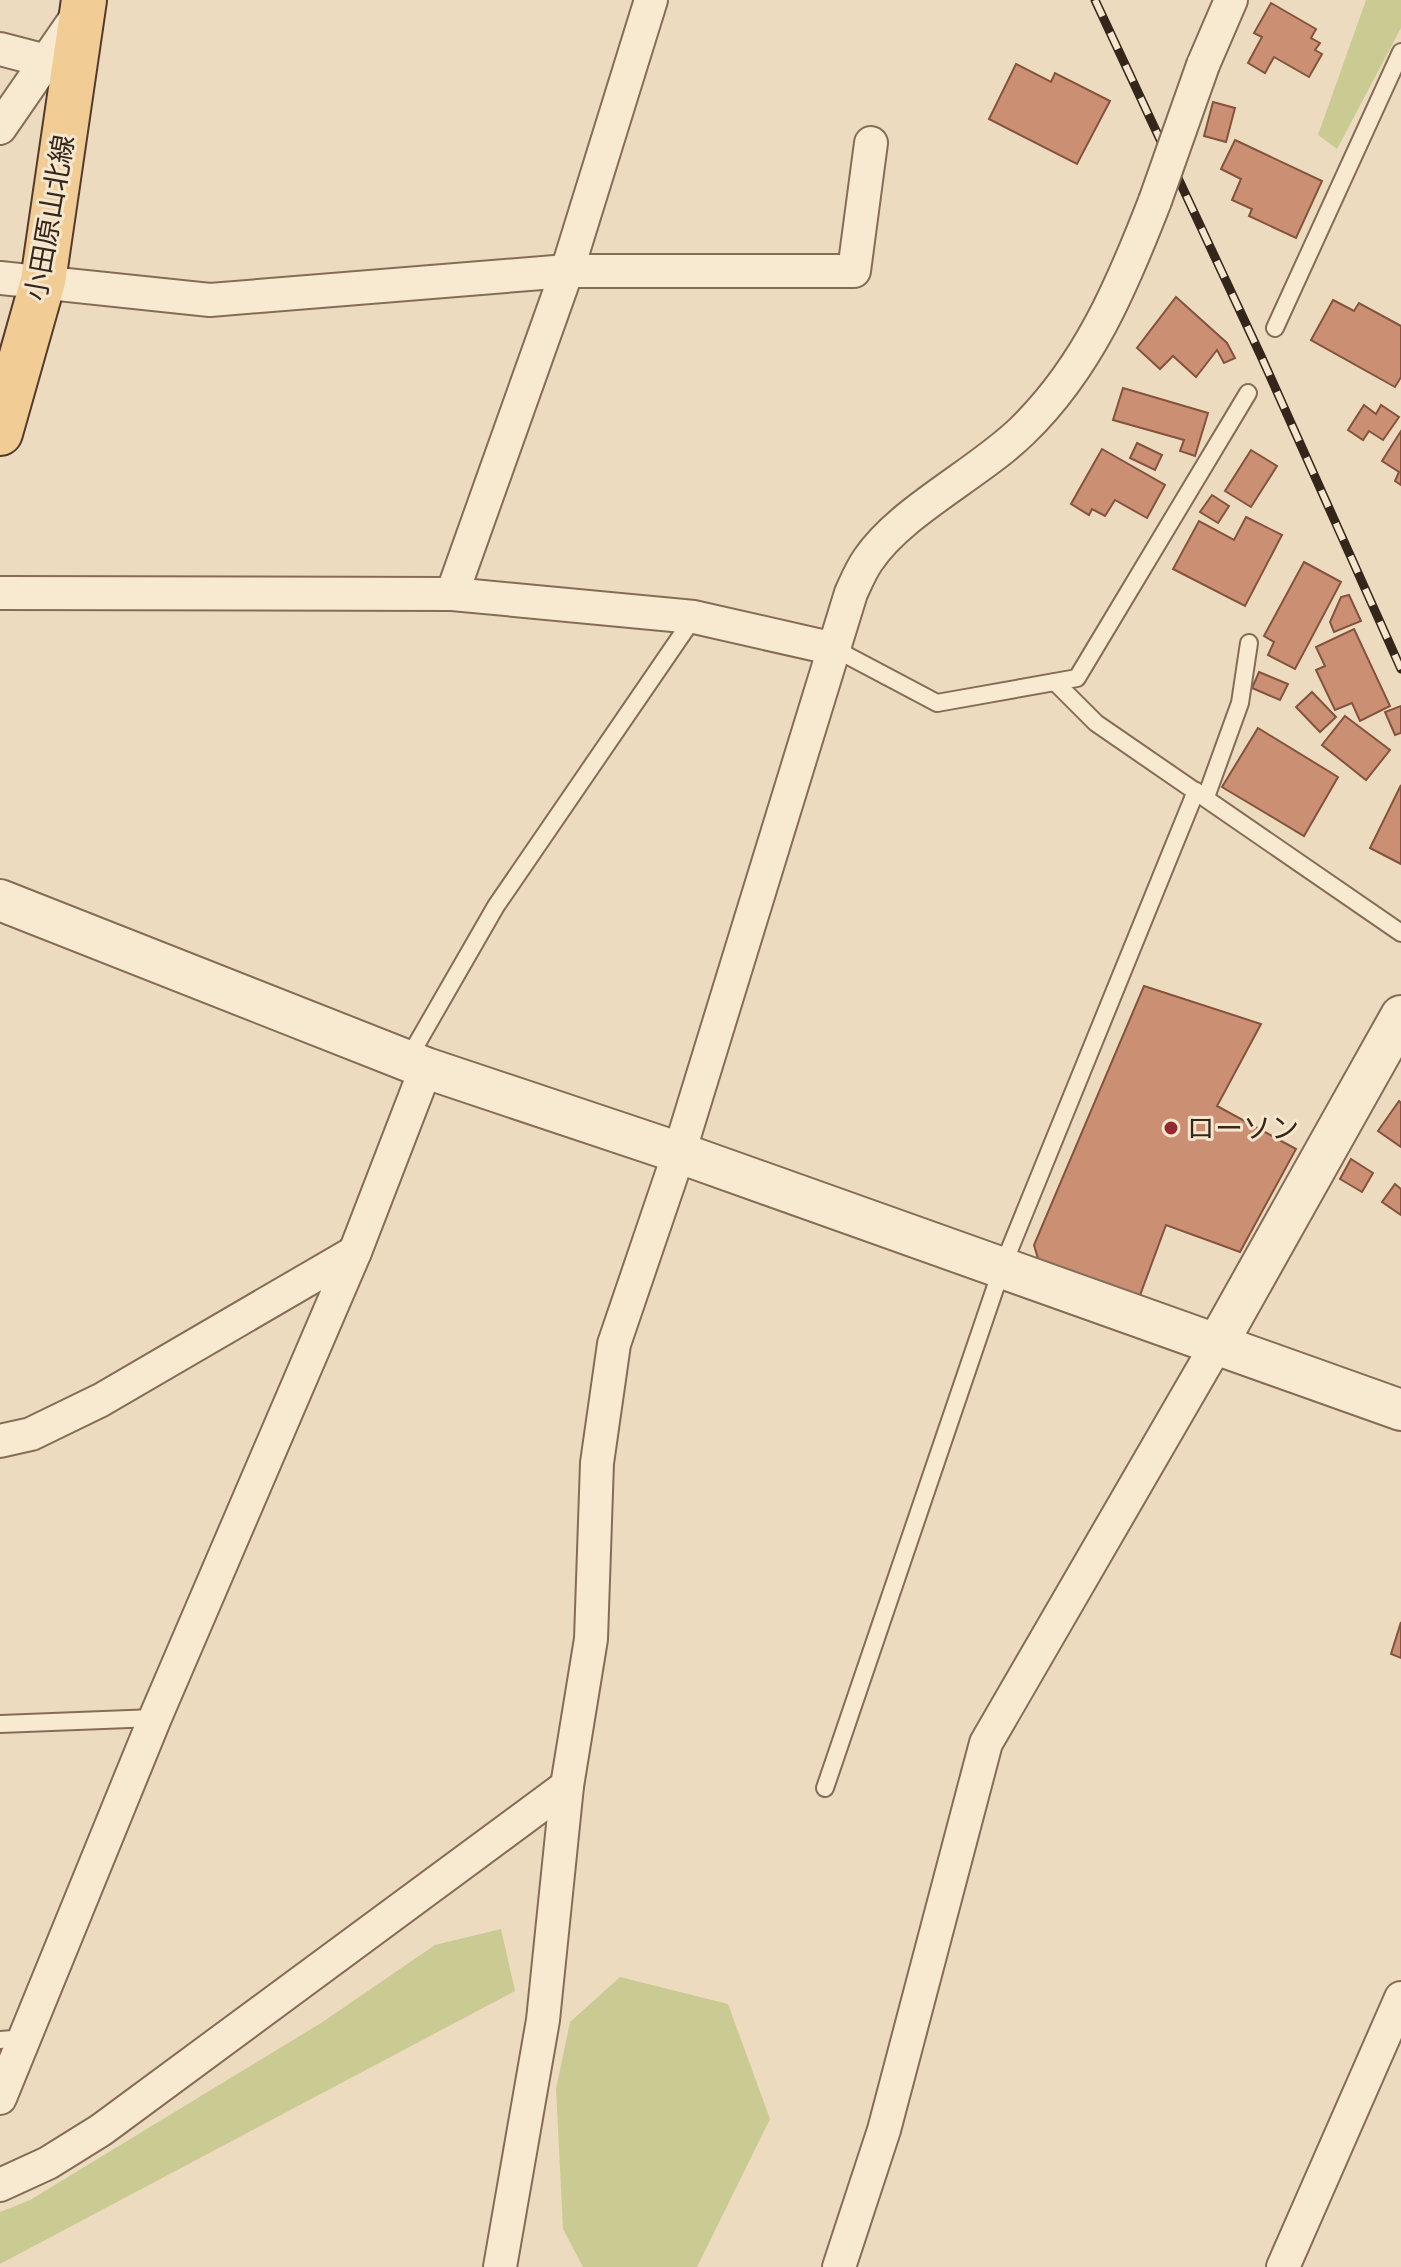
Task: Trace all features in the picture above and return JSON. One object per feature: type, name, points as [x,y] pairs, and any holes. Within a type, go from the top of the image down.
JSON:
[{"type":"main road","name":"小田原山北線","points":[[0,433],[43,281],[84,2]]},
{"type":"street","points":[[452,594],[567,271],[651,0]]},
{"type":"street","points":[[500,2267],[543,2020],[567,1786],[591,1639],[597,1463],[614,1344],[679,1153],[851,593],[868,560],[890,536],[1021,432],[1079,365],[1120,291],[1203,65],[1231,0]]},
{"type":"street","points":[[0,128],[84,2]]},
{"type":"street","points":[[0,49],[46,61]]},
{"type":"street","points":[[0,278],[210,300],[567,271],[854,271],[871,143]]},
{"type":"street","points":[[0,593],[452,594],[694,617],[835,649]]},
{"type":"street","points":[[0,900],[417,1063],[1401,1410]]},
{"type":"street","points":[[839,2267],[884,2130],[986,1743],[1216,1346],[1401,1016]]},
{"type":"street","points":[[0,2098],[12,2039],[155,1718],[355,1252],[417,1063]]},
{"type":"street","points":[[0,1441],[31,1434],[101,1400],[355,1252]]},
{"type":"street","points":[[0,2185],[48,2163],[101,2130],[567,1786]]},
{"type":"street","points":[[1283,2267],[1401,1998]]},
{"type":"lane","points":[[1275,328],[1401,52]]},
{"type":"lane","points":[[835,649],[937,703],[1077,678],[1248,393]]},
{"type":"lane","points":[[417,1063],[496,906],[694,617]]},
{"type":"lane","points":[[825,1788],[1002,1268],[1240,703],[1249,643]]},
{"type":"lane","points":[[1055,682],[1096,723],[1401,933]]},
{"type":"lane","points":[[0,1724],[155,1718]]},
{"type":"green space","points":[[1366,0],[1401,0],[1401,28],[1337,149],[1318,135]]},
{"type":"green space","points":[[501,1929],[515,1991],[0,2264],[0,2212],[30,2200],[321,2023],[435,1945]]},
{"type":"green space","points":[[620,1977],[728,2004],[770,2119],[697,2267],[583,2267],[563,2229],[556,2089],[570,2022]]},
{"type":"building","points":[[1271,3],[1316,29],[1311,38],[1320,43],[1315,50],[1322,54],[1309,77],[1274,57],[1265,73],[1248,63],[1262,37],[1254,33]]},
{"type":"building","points":[[1016,64],[1051,82],[1055,73],[1110,101],[1077,164],[989,119]]},
{"type":"building","points":[[1213,102],[1235,108],[1226,142],[1204,136]]},
{"type":"building","points":[[1235,140],[1322,181],[1296,238],[1249,216],[1252,209],[1232,200],[1241,179],[1221,169]]},
{"type":"building","points":[[1176,297],[1227,343],[1235,358],[1224,363],[1217,350],[1196,377],[1173,356],[1160,369],[1137,348]]},
{"type":"building","points":[[1333,300],[1354,311],[1359,303],[1401,326],[1401,377],[1395,387],[1311,340]]},
{"type":"building","points":[[1123,388],[1208,413],[1195,456],[1180,451],[1184,440],[1113,420]]},
{"type":"building","points":[[1364,405],[1376,414],[1381,405],[1399,417],[1383,440],[1369,431],[1363,440],[1348,430]]},
{"type":"building","points":[[1401,431],[1401,485],[1395,481],[1399,472],[1382,461]]},
{"type":"building","points":[[1137,443],[1162,455],[1155,470],[1130,458]]},
{"type":"building","points":[[1102,449],[1165,485],[1147,518],[1115,500],[1105,516],[1092,509],[1089,515],[1071,504]]},
{"type":"building","points":[[1251,450],[1277,466],[1251,507],[1225,491]]},
{"type":"building","points":[[1212,495],[1229,506],[1218,523],[1200,512]]},
{"type":"building","points":[[1246,517],[1282,535],[1245,606],[1173,569],[1199,521],[1234,540]]},
{"type":"building","points":[[1304,562],[1341,582],[1295,669],[1268,655],[1274,642],[1264,636]]},
{"type":"building","points":[[1349,595],[1361,621],[1334,632],[1330,622],[1341,597]]},
{"type":"building","points":[[1354,629],[1390,706],[1360,721],[1352,703],[1335,710],[1316,670],[1325,666],[1316,647]]},
{"type":"building","points":[[1259,672],[1288,684],[1280,700],[1252,688]]},
{"type":"building","points":[[1312,692],[1336,717],[1320,732],[1296,707]]},
{"type":"building","points":[[1401,706],[1401,733],[1395,735],[1385,712]]},
{"type":"building","points":[[1345,716],[1390,750],[1366,780],[1322,745]]},
{"type":"building","points":[[1258,728],[1338,777],[1304,836],[1222,787]]},
{"type":"building","points":[[1401,785],[1401,864],[1370,848]]},
{"type":"building","name":"ローソン","points":[[1144,986],[1261,1024],[1217,1106],[1296,1149],[1240,1252],[1166,1225],[1139,1298],[1039,1262],[1034,1245]]},
{"type":"building","points":[[1399,1101],[1401,1103],[1401,1147],[1378,1131]]},
{"type":"building","points":[[1351,1159],[1373,1173],[1362,1192],[1340,1179]]},
{"type":"building","points":[[1395,1184],[1401,1189],[1401,1215],[1382,1202]]},
{"type":"building","points":[[1401,1622],[1401,1658],[1391,1654]]},
{"type":"railway","points":[[1095,0],[1261,356],[1401,669]]},
{"type":"place","name":"ローソン","points":[[1171,1128]]}]
